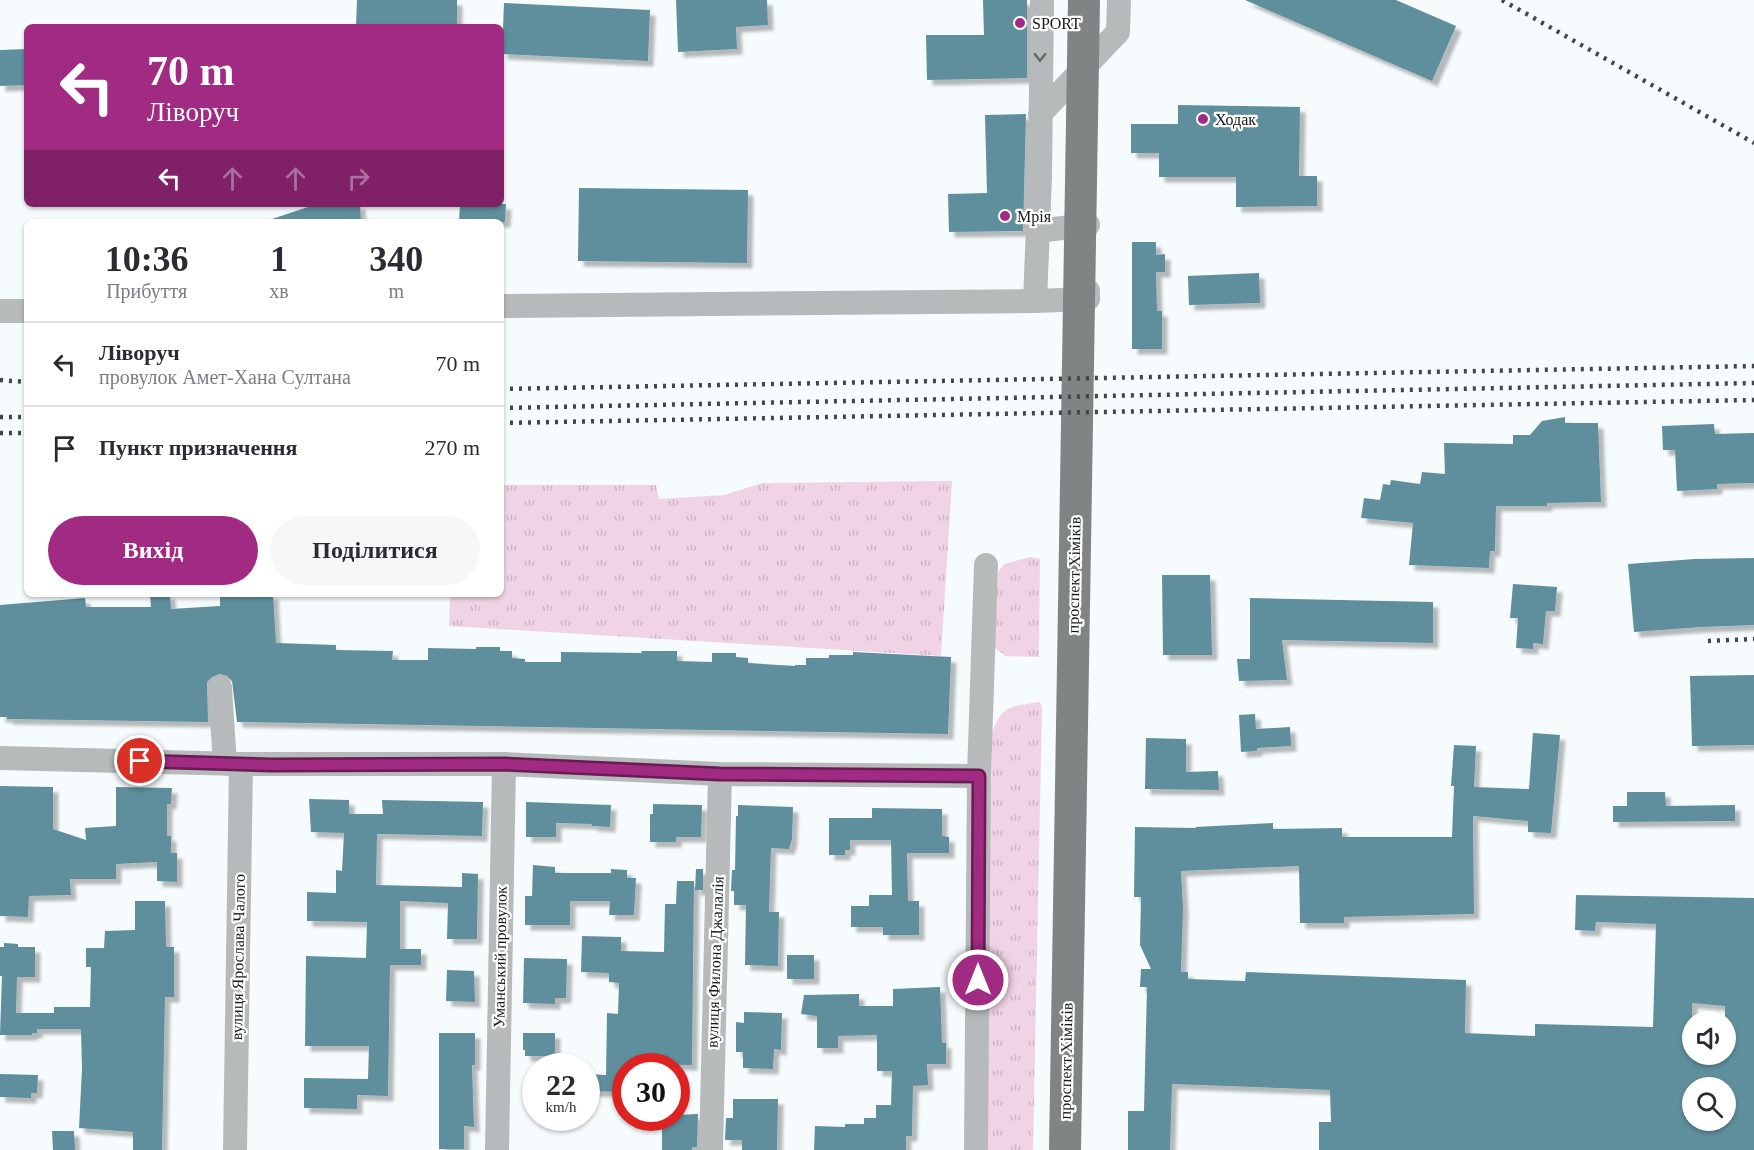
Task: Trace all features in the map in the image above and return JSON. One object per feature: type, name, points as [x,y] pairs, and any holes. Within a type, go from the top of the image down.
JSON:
[{"type":"main road","name":"проспект Хіміків","points":[[1065,1150],[1066,976],[1084,0]]},
{"type":"street","points":[[1035,301],[1042,0]]},
{"type":"street","points":[[1040,114],[1118,32],[1119,0]]},
{"type":"street","points":[[504,306],[1088,299],[1092,60]]},
{"type":"street","points":[[1037,231],[1088,225]]},
{"type":"street","points":[[0,311],[24,311]]},
{"type":"street","points":[[976,1150],[979,776],[986,565]]},
{"type":"street","name":"вулиця Ярослава Чалого","points":[[220,688],[233,764],[235,1150]]},
{"type":"street","points":[[0,758],[233,764],[504,764],[720,774],[979,776]]},
{"type":"street","name":"Уманський провулок","points":[[497,1150],[504,764]]},
{"type":"street","name":"вулиця Филона Джалалія","points":[[711,1150],[720,774]]},
{"type":"green space","points":[[952,481],[941,656],[449,626],[450,597],[504,597],[504,485],[656,485],[659,499],[724,495],[762,483]]},
{"type":"green space","points":[[1030,557],[1040,559],[1039,657],[1005,656],[994,647],[998,572],[1004,564]]},
{"type":"green space","points":[[1040,702],[1042,708],[1033,1150],[985,1150],[992,733],[1004,711],[1015,706]]},
{"type":"building","points":[[357,0],[457,0],[457,24],[356,24]]},
{"type":"building","points":[[676,0],[767,0],[768,25],[736,27],[737,49],[678,52]]},
{"type":"building","points":[[983,0],[1027,0],[1027,78],[927,80],[926,35],[984,35]]},
{"type":"building","points":[[1245,0],[1396,0],[1456,26],[1432,81]]},
{"type":"building","points":[[504,3],[650,10],[648,61],[504,54]]},
{"type":"building","points":[[24,49],[24,85],[0,86],[0,50]]},
{"type":"building","points":[[1178,105],[1300,107],[1299,176],[1317,176],[1317,206],[1236,207],[1236,177],[1159,177],[1159,153],[1131,153],[1131,124],[1178,124]]},
{"type":"building","points":[[1026,114],[1023,231],[949,232],[948,194],[987,193],[985,115]]},
{"type":"building","points":[[579,188],[748,190],[747,263],[578,261]]},
{"type":"building","points":[[506,204],[505,222],[504,219],[459,219],[460,207],[504,207]]},
{"type":"building","points":[[308,207],[360,207],[361,219],[272,219]]},
{"type":"building","points":[[1132,242],[1156,242],[1156,255],[1165,254],[1165,272],[1156,272],[1157,311],[1162,311],[1162,349],[1132,349]]},
{"type":"building","points":[[1259,273],[1260,303],[1189,305],[1188,276]]},
{"type":"building","points":[[1565,417],[1565,423],[1598,423],[1601,502],[1547,503],[1547,506],[1496,506],[1495,551],[1490,551],[1489,568],[1409,565],[1413,523],[1361,518],[1364,498],[1380,500],[1383,484],[1390,485],[1391,480],[1420,484],[1422,472],[1445,474],[1444,443],[1513,444],[1513,435],[1530,435],[1542,421]]},
{"type":"building","points":[[1714,424],[1715,434],[1754,433],[1754,483],[1717,484],[1717,489],[1677,491],[1675,450],[1663,450],[1662,426]]},
{"type":"building","points":[[1754,558],[1754,625],[1634,632],[1628,564],[1695,559]]},
{"type":"building","points":[[1162,575],[1210,575],[1212,655],[1163,655]]},
{"type":"building","points":[[1513,584],[1557,587],[1555,611],[1546,611],[1543,644],[1533,643],[1533,649],[1516,648],[1518,618],[1510,618]]},
{"type":"building","points":[[150,597],[170,597],[171,609],[220,606],[220,597],[273,597],[276,643],[336,645],[336,650],[393,651],[392,660],[428,660],[428,648],[476,649],[476,647],[500,647],[500,651],[512,651],[512,658],[525,659],[525,662],[561,662],[561,652],[642,653],[641,651],[677,651],[677,661],[712,662],[712,653],[736,653],[736,657],[748,658],[748,663],[795,666],[806,665],[806,658],[853,655],[853,652],[951,657],[948,734],[237,722],[232,681],[220,674],[207,682],[208,722],[7,719],[7,717],[0,717],[0,605],[85,598],[86,607],[151,607]]},
{"type":"building","points":[[1250,598],[1433,602],[1433,643],[1282,640],[1287,680],[1239,681],[1237,659],[1250,659]]},
{"type":"building","points":[[1754,675],[1754,745],[1692,746],[1690,676]]},
{"type":"building","points":[[1255,714],[1256,729],[1290,727],[1291,746],[1257,748],[1257,751],[1241,752],[1239,715]]},
{"type":"building","points":[[1533,733],[1560,735],[1551,833],[1528,832],[1528,821],[1473,816],[1474,914],[1344,917],[1344,923],[1300,923],[1299,866],[1181,871],[1183,909],[1181,972],[1188,972],[1188,979],[1245,981],[1246,972],[1466,980],[1465,1033],[1535,1036],[1535,1024],[1653,1027],[1656,924],[1596,922],[1595,931],[1575,930],[1576,895],[1754,898],[1754,1150],[1319,1150],[1319,1122],[1331,1122],[1330,1090],[1172,1084],[1170,1150],[1128,1150],[1128,1111],[1144,1111],[1147,987],[1140,987],[1141,969],[1151,969],[1140,945],[1141,897],[1134,897],[1135,827],[1196,828],[1273,823],[1273,829],[1342,828],[1342,837],[1452,837],[1454,786],[1451,786],[1454,745],[1476,746],[1474,787],[1529,789]]},
{"type":"building","points":[[1146,738],[1186,739],[1186,772],[1218,771],[1219,790],[1145,789]]},
{"type":"building","points":[[0,786],[53,787],[53,829],[86,840],[85,828],[116,826],[116,787],[172,788],[171,804],[167,804],[167,836],[171,836],[171,853],[177,853],[177,882],[157,881],[157,862],[116,864],[116,879],[70,879],[71,895],[29,896],[28,917],[0,916]]},
{"type":"building","points":[[1627,792],[1665,792],[1666,806],[1735,805],[1735,821],[1613,822],[1613,806],[1627,806]]},
{"type":"building","points":[[309,799],[349,800],[349,814],[383,814],[382,800],[483,802],[482,836],[377,834],[376,885],[462,887],[462,873],[478,874],[477,939],[447,939],[448,903],[400,901],[400,949],[421,949],[421,965],[390,965],[388,1096],[357,1095],[357,1109],[304,1108],[304,1078],[368,1079],[369,1046],[305,1046],[306,956],[366,958],[367,922],[307,921],[307,892],[336,893],[336,870],[342,871],[344,833],[311,832]]},
{"type":"building","points":[[526,802],[611,805],[610,827],[556,823],[556,837],[526,837]]},
{"type":"building","points":[[653,804],[702,805],[701,837],[676,837],[676,842],[650,842],[650,814],[653,814]]},
{"type":"building","points":[[738,805],[793,807],[792,839],[789,849],[771,848],[769,912],[779,912],[778,966],[745,965],[746,905],[734,905],[734,891],[731,891],[732,870],[735,870]]},
{"type":"building","points":[[872,808],[942,809],[942,836],[949,837],[949,853],[907,853],[908,901],[919,901],[919,935],[883,935],[883,927],[851,927],[851,906],[869,906],[869,895],[892,895],[891,840],[850,840],[850,850],[845,850],[845,855],[829,855],[829,818],[872,818]]},
{"type":"building","points":[[533,865],[555,867],[555,873],[611,873],[611,869],[627,870],[627,878],[636,878],[634,915],[609,915],[610,901],[570,901],[570,925],[525,925],[525,896],[532,896]]},
{"type":"building","points":[[696,869],[703,869],[703,890],[695,890]]},
{"type":"building","points":[[677,881],[694,881],[692,1065],[690,1065],[690,1053],[612,1053],[612,1092],[600,1091],[600,1075],[606,1075],[607,1013],[618,1014],[619,983],[609,982],[609,973],[581,972],[582,936],[621,937],[621,951],[664,952],[665,904],[676,904]]},
{"type":"building","points":[[135,901],[165,901],[166,947],[174,947],[174,997],[165,997],[162,1150],[133,1150],[133,1132],[79,1128],[82,1069],[81,1029],[37,1029],[37,1033],[32,1033],[32,1035],[0,1035],[2,976],[0,976],[0,947],[4,947],[4,943],[18,944],[18,947],[35,947],[35,977],[17,977],[16,1013],[54,1013],[54,1007],[90,1007],[91,967],[86,967],[86,948],[104,948],[105,931],[135,930]]},
{"type":"building","points":[[787,955],[814,955],[814,979],[787,979]]},
{"type":"building","points":[[524,958],[567,959],[566,998],[555,998],[555,1004],[523,1003]]},
{"type":"building","points":[[447,970],[474,971],[475,1002],[446,1001]]},
{"type":"building","points":[[940,987],[942,1043],[946,1043],[946,1064],[927,1064],[928,1085],[913,1086],[912,1136],[906,1136],[906,1150],[814,1150],[815,1126],[845,1127],[845,1124],[864,1124],[864,1118],[876,1118],[876,1105],[891,1105],[892,1071],[877,1071],[877,1035],[838,1036],[838,1048],[817,1048],[817,1016],[801,1014],[804,995],[859,994],[859,1006],[893,1006],[893,989]]},
{"type":"building","points":[[744,1012],[782,1013],[781,1050],[774,1049],[773,1069],[743,1068],[743,1052],[736,1052],[736,1022],[744,1023]]},
{"type":"building","points":[[439,1033],[475,1033],[475,1065],[472,1065],[474,1127],[464,1126],[464,1149],[439,1149]]},
{"type":"building","points":[[523,1033],[555,1033],[555,1053],[525,1053]]},
{"type":"building","points":[[0,1074],[38,1075],[37,1093],[31,1093],[31,1098],[0,1097]]},
{"type":"building","points":[[733,1099],[778,1099],[777,1150],[742,1150],[742,1140],[725,1140],[726,1118],[733,1118]]},
{"type":"building","points":[[690,1114],[698,1114],[697,1147],[692,1147],[692,1150],[662,1150],[662,1131],[690,1131]]},
{"type":"building","points":[[52,1131],[74,1131],[75,1150],[53,1150]]},
{"type":"railway","points":[[1502,0],[1754,143]]},
{"type":"railway","points":[[504,389],[1754,366]]},
{"type":"railway","points":[[0,380],[24,382]]},
{"type":"railway","points":[[504,408],[1754,383]]},
{"type":"railway","points":[[504,423],[1754,400]]},
{"type":"railway","points":[[0,417],[24,417]]},
{"type":"railway","points":[[0,433],[24,433]]},
{"type":"railway","points":[[1708,641],[1754,639]]},
{"type":"place","name":"SPORT","points":[[1020,23]]},
{"type":"place","name":"Ходак","points":[[1203,119]]},
{"type":"place","name":"Мрія","points":[[1005,216]]},
{"type":"route","points":[[140,761],[271,765],[504,764],[720,774],[979,776],[978,980]]}]
